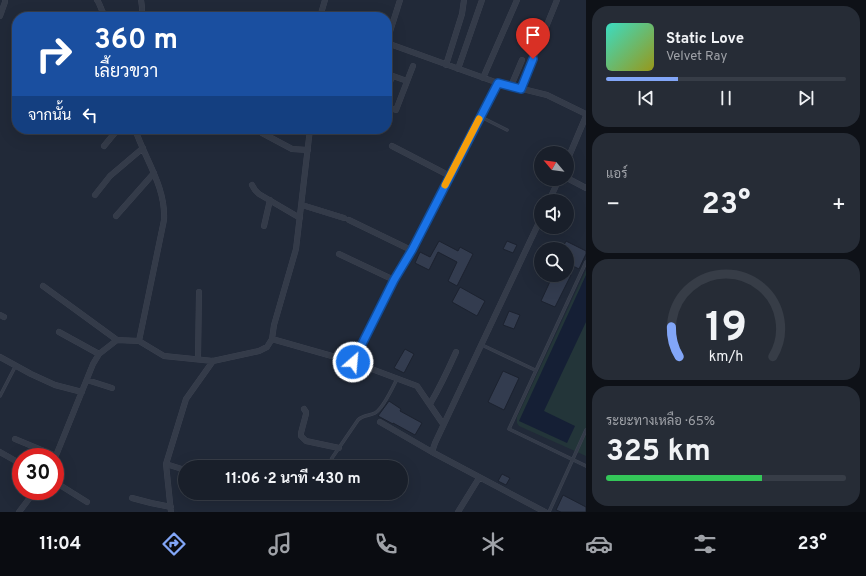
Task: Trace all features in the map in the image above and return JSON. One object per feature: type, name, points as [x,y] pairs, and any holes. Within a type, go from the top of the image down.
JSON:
[{"type":"street","points":[[0,16],[5,0]]},
{"type":"street","points":[[97,0],[103,12]]},
{"type":"street","points":[[141,0],[142,12]]},
{"type":"street","points":[[321,12],[325,0]]},
{"type":"street","points":[[392,26],[400,0]]},
{"type":"street","points":[[446,65],[462,14],[464,0]]},
{"type":"street","points":[[458,69],[482,0]]},
{"type":"street","points":[[483,78],[517,0]]},
{"type":"street","points":[[521,89],[556,0]]},
{"type":"street","points":[[392,44],[498,83],[547,95],[586,115],[573,146]]},
{"type":"street","points":[[511,86],[522,60]]},
{"type":"street","points":[[392,108],[396,110],[413,66]]},
{"type":"street","points":[[392,77],[393,76],[407,81]]},
{"type":"street","points":[[353,362],[394,280],[412,250],[498,83]]},
{"type":"street","points":[[104,146],[114,134]]},
{"type":"street","points":[[137,134],[154,173],[163,198],[165,210],[139,341]]},
{"type":"street","points":[[264,134],[292,149],[308,150]]},
{"type":"street","points":[[43,286],[117,340],[139,341],[164,356],[212,361],[259,351],[267,347],[272,339],[274,325],[296,249],[310,134]]},
{"type":"street","points":[[392,146],[450,176]]},
{"type":"street","points":[[96,195],[110,176],[143,148]]},
{"type":"street","points":[[116,216],[154,173]]},
{"type":"street","points":[[574,182],[586,188]]},
{"type":"street","points":[[252,185],[255,190],[300,218]]},
{"type":"street","points":[[264,226],[270,200]]},
{"type":"street","points":[[302,205],[347,219],[412,250]]},
{"type":"street","points":[[432,452],[534,233]]},
{"type":"street","points":[[339,254],[394,280]]},
{"type":"street","points":[[198,359],[200,292]]},
{"type":"street","points":[[59,332],[99,354]]},
{"type":"street","points":[[272,339],[353,362],[418,386],[444,424]]},
{"type":"street","points":[[60,448],[93,364],[99,354],[117,340]]},
{"type":"street","points":[[430,404],[438,392],[456,352]]},
{"type":"street","points":[[0,357],[31,374],[55,384],[82,392]]},
{"type":"street","points":[[132,498],[171,509],[166,464],[186,400],[212,361]]},
{"type":"street","points":[[87,380],[112,388]]},
{"type":"street","points":[[304,409],[306,414],[301,436],[306,441],[339,448]]},
{"type":"street","points":[[380,422],[479,478],[545,512]]},
{"type":"street","points":[[15,439],[36,448]]},
{"type":"street","points":[[0,452],[12,459]]},
{"type":"street","points":[[166,464],[178,468]]},
{"type":"street","points":[[458,512],[479,478]]},
{"type":"street","points":[[64,488],[87,502]]},
{"type":"street","points":[[19,512],[28,500]]},
{"type":"lane","points":[[480,117],[508,130]]},
{"type":"lane","points":[[586,262],[508,429],[586,466]]},
{"type":"lane","points":[[482,344],[535,370]]},
{"type":"lane","points":[[0,396],[16,366]]},
{"type":"lane","points":[[331,460],[361,417],[376,413],[386,401],[398,378]]},
{"type":"lane","points":[[549,512],[586,430]]},
{"type":"shaded area","points":[[586,270],[586,456],[519,426],[517,423],[517,417]]},
{"type":"water","points":[[586,275],[586,322],[544,411],[575,426],[567,443],[519,421]]},
{"type":"building","points":[[439,241],[458,251],[460,247],[473,254],[457,286],[448,281],[457,262],[438,252],[429,270],[415,263],[420,252],[430,257]]},
{"type":"building","points":[[507,241],[517,245],[513,253],[503,249]]},
{"type":"building","points":[[574,245],[586,251],[579,269],[574,266]]},
{"type":"building","points":[[550,282],[568,282],[555,307],[541,301]]},
{"type":"building","points":[[460,287],[485,301],[477,316],[452,302]]},
{"type":"building","points":[[509,311],[520,315],[514,329],[503,325]]},
{"type":"building","points":[[405,349],[414,354],[404,373],[394,368]]},
{"type":"building","points":[[503,371],[519,378],[504,410],[488,402]]},
{"type":"building","points":[[389,401],[401,409],[400,411],[422,423],[415,435],[378,416]]},
{"type":"building","points":[[502,474],[510,478],[506,485],[498,481]]},
{"type":"building","points":[[563,495],[586,507],[586,512],[561,512],[556,510]]},
{"type":"slow traffic","points":[[445,185],[479,119]]},
{"type":"route","points":[[353,362],[394,280],[412,250],[498,83],[521,89],[533,59]]}]
